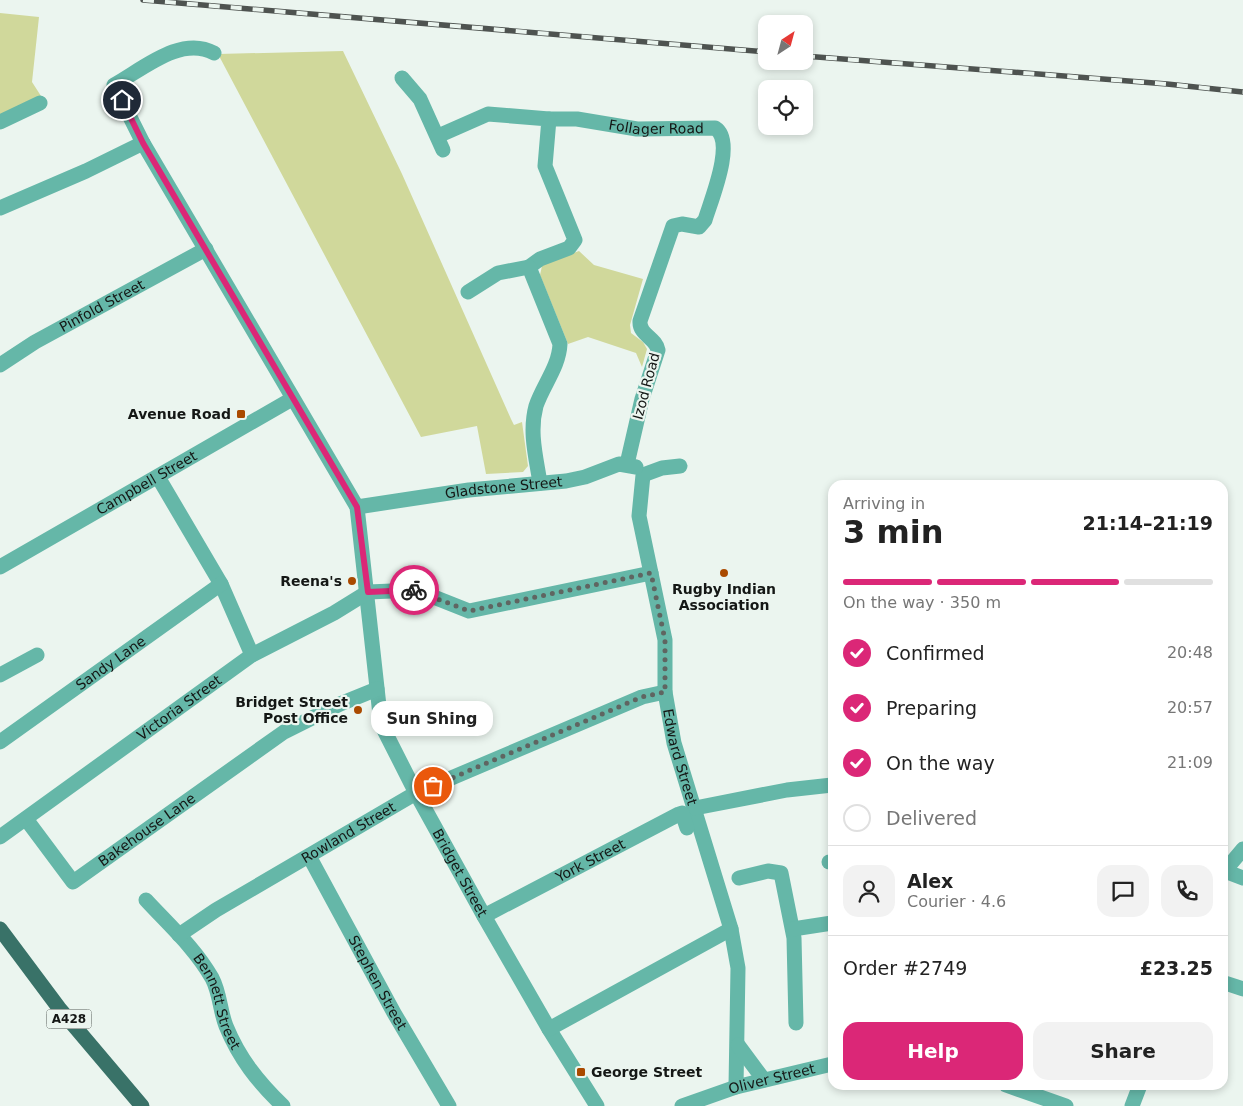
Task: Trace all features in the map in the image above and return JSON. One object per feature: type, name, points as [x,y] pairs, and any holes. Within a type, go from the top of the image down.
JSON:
[{"type":"main road","name":"A428","points":[[0,929],[59,1008],[142,1106]]},
{"type":"street","points":[[214,53],[205,48],[178,48],[114,85],[143,143],[357,507],[368,592],[416,590],[469,611],[651,573]]},
{"type":"street","name":"Follager Road","points":[[402,78],[420,99],[440,143],[488,114],[549,119],[577,119],[637,129],[717,129],[724,138],[724,154],[706,220],[699,227]]},
{"type":"street","points":[[0,122],[40,104]]},
{"type":"street","points":[[468,292],[487,288],[498,273],[529,267],[540,259],[569,248],[575,240],[545,166],[549,119]]},
{"type":"street","points":[[0,208],[86,171],[143,143]]},
{"type":"street","name":"Izod Road","points":[[627,464],[642,399],[658,350],[657,345],[642,330],[640,321],[673,226],[682,224],[699,227]]},
{"type":"street","name":"Pinfold Street","points":[[0,365],[35,342],[206,249]]},
{"type":"street","points":[[529,267],[560,344],[558,358],[537,404],[531,428],[540,483]]},
{"type":"street","name":"Campbell Street","points":[[0,567],[109,503],[158,478],[292,399]]},
{"type":"street","points":[[627,464],[637,467],[642,475],[662,468],[680,466]]},
{"type":"street","name":"Gladstone Street","points":[[357,507],[468,490],[566,481],[585,477],[613,466],[627,464]]},
{"type":"street","name":"Edward Street","points":[[642,475],[639,516],[665,640],[665,692],[674,743],[731,929],[738,968],[736,1087]]},
{"type":"street","points":[[158,478],[221,584],[252,656]]},
{"type":"street","name":"Sandy Lane","points":[[0,742],[221,584]]},
{"type":"street","name":"Victoria Street","points":[[0,837],[252,656],[334,613],[368,592]]},
{"type":"street","name":"Bridget Street","points":[[368,592],[381,724],[416,793],[484,916],[597,1106]]},
{"type":"street","points":[[0,675],[37,656]]},
{"type":"street","name":"Bakehouse Lane","points":[[26,819],[73,882],[284,732],[340,704],[377,689]]},
{"type":"street","name":"Rowland Street","points":[[179,935],[216,910],[416,793],[642,697],[665,692]]},
{"type":"street","points":[[695,808],[787,790],[828,785]]},
{"type":"street","name":"York Street","points":[[484,916],[682,813],[688,828]]},
{"type":"street","points":[[1228,866],[1243,849]]},
{"type":"street","name":"Stephen Street","points":[[309,856],[394,1014],[449,1106]]},
{"type":"street","points":[[739,878],[768,871],[781,873],[793,928],[796,1023]]},
{"type":"street","points":[[1228,873],[1243,878]]},
{"type":"street","name":"Bennett Street","points":[[146,900],[179,935],[213,980],[225,1025],[244,1063],[255,1078],[282,1106]]},
{"type":"street","points":[[793,928],[828,923]]},
{"type":"street","points":[[549,1028],[731,929]]},
{"type":"street","points":[[1228,984],[1243,989]]},
{"type":"street","points":[[738,1045],[764,1080]]},
{"type":"street","name":"Oliver Street","points":[[682,1106],[713,1101],[736,1087],[828,1065]]},
{"type":"street","points":[[1020,1090],[1066,1106]]},
{"type":"street","points":[[1132,1106],[1138,1090]]},
{"type":"green space","points":[[0,13],[39,17],[32,82],[41,96],[0,115]]},
{"type":"green space","points":[[343,51],[402,174],[511,419],[514,425],[522,422],[528,466],[523,472],[486,474],[477,426],[421,437],[218,54]]},
{"type":"green space","points":[[579,251],[594,265],[643,279],[630,325],[631,333],[643,342],[647,349],[642,367],[636,353],[588,337],[568,344],[540,275],[542,266],[546,263]]},
{"type":"railway","points":[[143,0],[758,51]]},
{"type":"railway","points":[[813,57],[1167,84],[1243,92]]},
{"type":"way so far","points":[[414,590],[469,611],[651,573],[665,640],[665,692],[642,697],[433,786]]},
{"type":"place","name":"Avenue Road","points":[[241,414]]},
{"type":"place","name":"Rugby Indian Association","points":[[724,573]]},
{"type":"place","name":"Reena's","points":[[352,581]]},
{"type":"place","name":"Bridget Street Post Office","points":[[358,710]]},
{"type":"place","name":"Sun Shing","points":[[433,786]]},
{"type":"place","name":"George Street","points":[[581,1072]]},
{"type":"route","points":[[122,100],[143,143],[357,507],[368,592],[414,590]]}]
